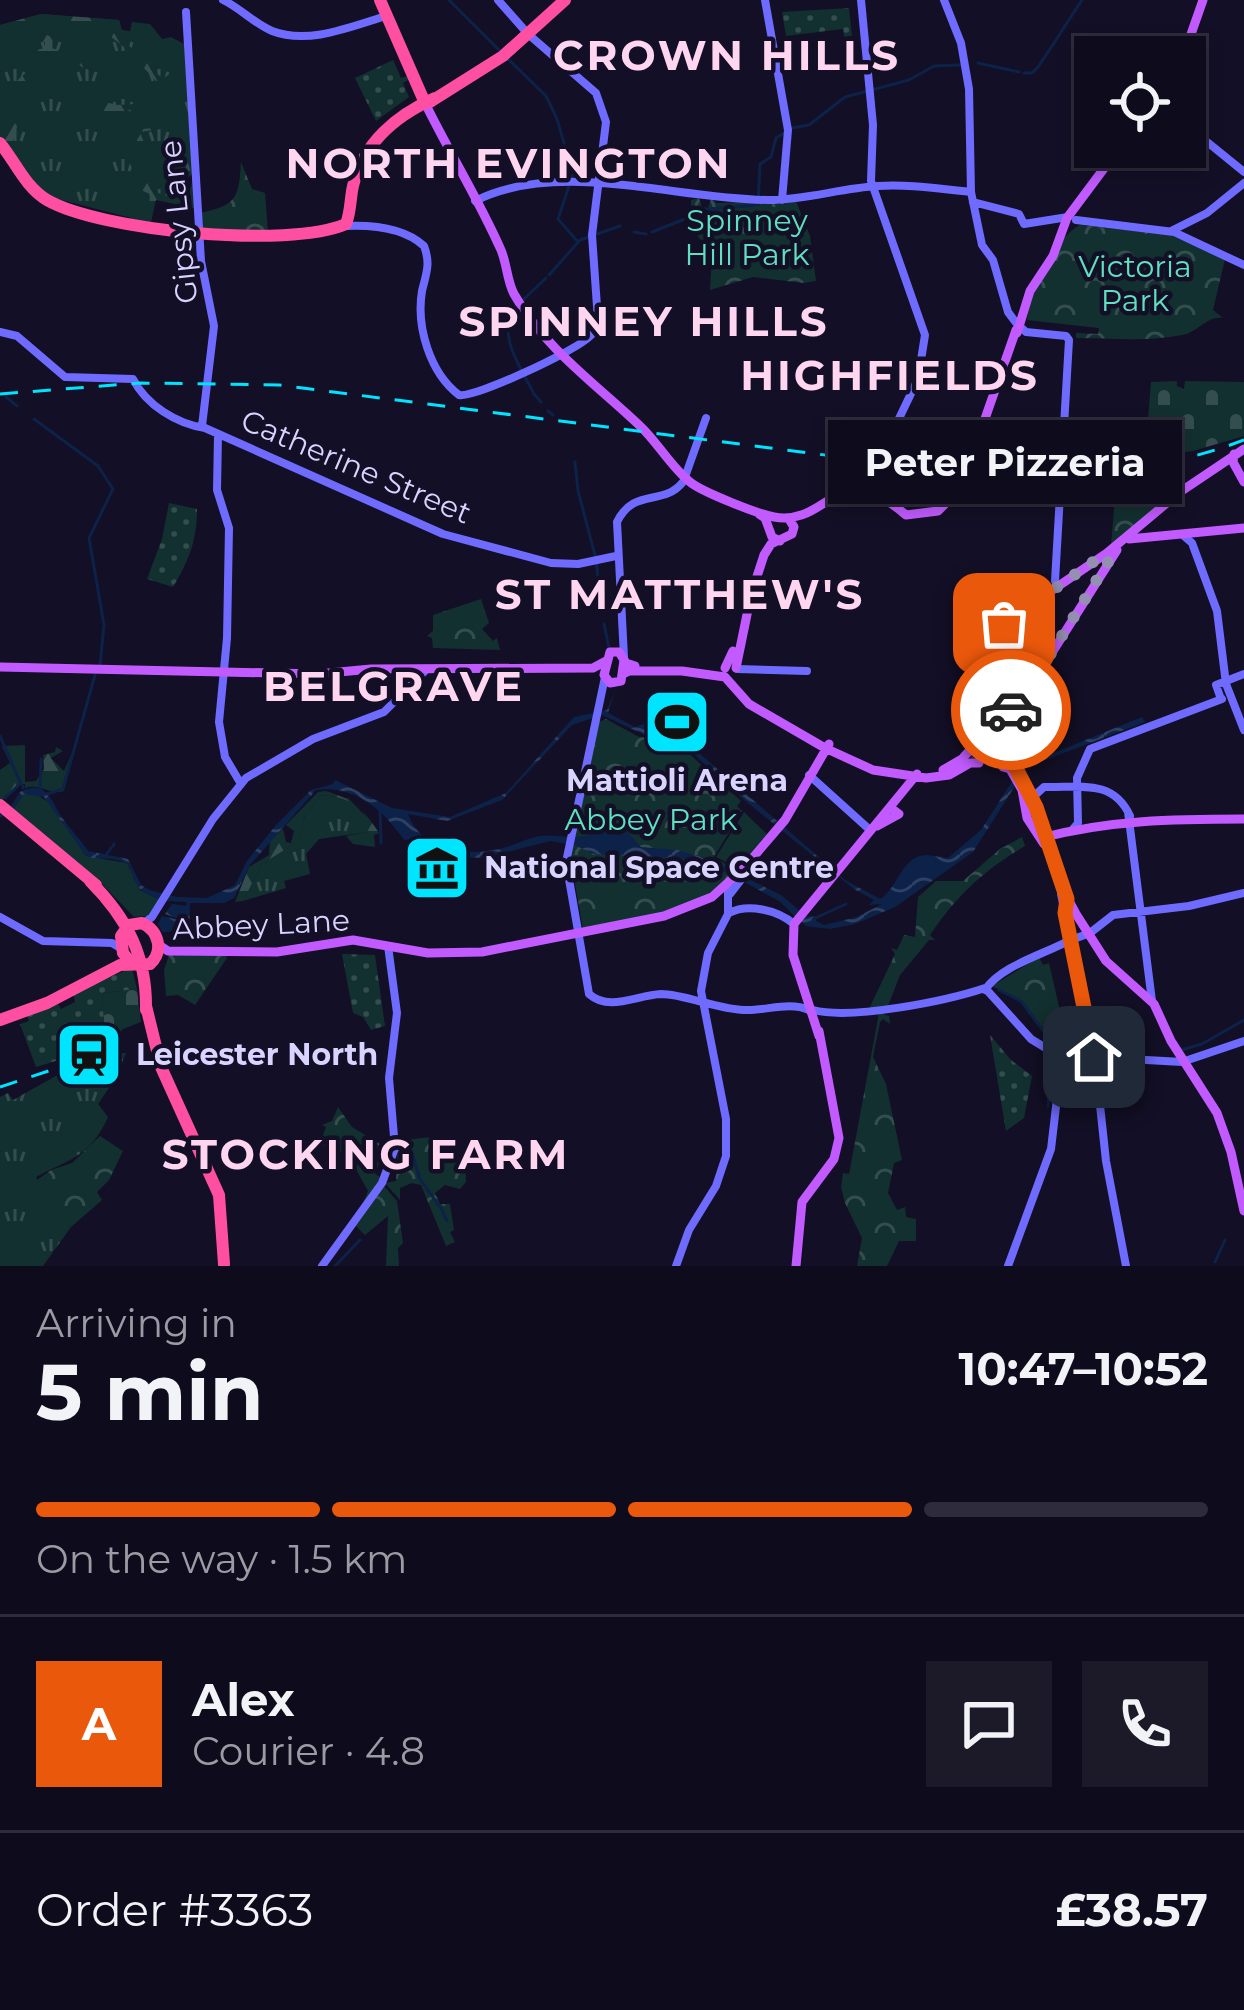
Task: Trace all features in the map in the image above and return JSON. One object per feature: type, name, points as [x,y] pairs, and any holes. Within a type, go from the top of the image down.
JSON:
[{"type":"highway","points":[[380,0],[429,102]]},
{"type":"highway","points":[[0,143],[28,183],[49,201],[135,224],[199,234],[288,235],[351,223],[360,169],[384,131],[504,55],[558,3]]},
{"type":"highway","points":[[0,805],[108,900],[163,1078],[219,1195],[224,1265]]},
{"type":"highway","points":[[92,884],[146,924],[157,954],[146,1012]]},
{"type":"highway","points":[[92,884],[111,909],[124,945],[147,966],[157,954]]},
{"type":"highway","points":[[0,1020],[119,962],[124,945],[146,924]]},
{"type":"highway","points":[[124,945],[138,948],[146,1012]]},
{"type":"main road","points":[[1190,36],[1203,0]]},
{"type":"main road","points":[[429,102],[500,248],[511,292],[697,491],[786,522]]},
{"type":"main road","points":[[1106,168],[1032,287],[964,486],[943,510],[908,516],[875,492],[856,491],[786,522],[773,534],[744,605],[732,672],[736,686],[823,760],[914,777],[944,772],[971,756],[1023,694],[1082,606],[1106,559]]},
{"type":"main road","points":[[1033,676],[1004,626],[1058,585],[1106,559],[1176,496],[1236,458],[1244,480]]},
{"type":"main road","points":[[964,486],[971,459]]},
{"type":"main road","points":[[964,486],[1156,474],[1176,496]]},
{"type":"main road","points":[[682,476],[765,518],[773,534],[740,635]]},
{"type":"main road","points":[[773,534],[788,538],[786,522]]},
{"type":"main road","points":[[1140,532],[1190,538],[1244,528]]},
{"type":"main road","points":[[744,605],[733,682],[741,695],[799,728],[823,760],[868,764],[914,777]]},
{"type":"main road","points":[[732,672],[744,620]]},
{"type":"main road","points":[[7,669],[424,672],[593,668],[609,656],[624,658],[633,666],[732,672]]},
{"type":"main road","points":[[605,676],[609,656]]},
{"type":"main road","points":[[620,679],[624,658]]},
{"type":"main road","points":[[107,671],[131,669]]},
{"type":"main road","points":[[424,672],[598,670],[620,679],[677,671],[732,672]]},
{"type":"main road","points":[[990,729],[1023,694]]},
{"type":"main road","points":[[990,729],[1012,757],[1065,902],[1110,968],[1149,999],[1223,1127],[1244,1210]]},
{"type":"main road","points":[[971,756],[993,770],[1012,757]]},
{"type":"main road","points":[[581,933],[665,918],[729,892],[788,817],[823,760]]},
{"type":"main road","points":[[1003,767],[1017,776]]},
{"type":"main road","points":[[794,1266],[799,1202],[835,1156],[837,1126],[813,1010],[793,955],[794,923],[914,777]]},
{"type":"main road","points":[[1039,822],[1244,820]]},
{"type":"main road","points":[[581,933],[669,914],[729,892]]},
{"type":"main road","name":"Abbey Lane","points":[[157,954],[290,950],[333,942],[388,945],[438,956],[505,949],[581,933]]},
{"type":"street","points":[[223,0],[269,30],[298,38],[340,31],[387,15]]},
{"type":"street","points":[[351,223],[408,235],[424,245],[428,266],[422,291],[424,341],[447,384],[462,397],[565,354],[598,324],[592,237],[606,122],[599,98],[498,0]]},
{"type":"street","points":[[765,0],[788,130],[782,200]]},
{"type":"street","points":[[861,0],[873,186],[925,335],[918,380],[881,456],[880,473],[890,491],[888,501]]},
{"type":"street","points":[[944,0],[970,93],[972,197],[982,245],[993,260],[1005,304],[1020,326],[1068,337],[1058,585]]},
{"type":"street","name":"Gipsy Lane","points":[[187,8],[202,275],[214,326],[209,432],[218,493],[230,527],[220,734],[229,766],[242,784]]},
{"type":"street","points":[[234,16],[245,11]]},
{"type":"street","points":[[1206,141],[1244,172]]},
{"type":"street","points":[[475,201],[520,184],[572,180],[759,200],[820,197],[873,186],[972,197],[1022,219],[1176,230],[1244,265]]},
{"type":"street","points":[[1176,230],[1244,183]]},
{"type":"street","name":"Catherine Street","points":[[0,332],[17,336],[65,377],[133,379],[153,405],[443,534],[550,563],[616,556]]},
{"type":"street","points":[[624,658],[616,526],[623,510],[638,500],[662,495],[682,476],[706,418]]},
{"type":"street","points":[[1190,538],[1217,614],[1223,690],[1241,723]]},
{"type":"street","points":[[609,656],[625,634]]},
{"type":"street","points":[[732,672],[800,670]]},
{"type":"street","points":[[146,924],[242,784],[264,765],[304,743],[384,712],[424,672]]},
{"type":"street","points":[[1077,825],[1077,786],[1091,747],[1223,690],[1244,674]]},
{"type":"street","points":[[598,717],[605,676]]},
{"type":"street","points":[[620,679],[607,689],[598,717],[567,872],[581,933],[587,990],[598,1001],[665,990],[705,1006],[797,1006],[844,1012],[956,999],[987,988],[1071,943],[1110,916],[1194,906],[1244,893]]},
{"type":"street","points":[[823,760],[880,820]]},
{"type":"street","points":[[1039,822],[1044,787],[1085,784],[1116,796],[1130,820],[1149,999]]},
{"type":"street","points":[[219,823],[220,810]]},
{"type":"street","points":[[676,1266],[694,1220],[722,1174],[728,1136],[705,1006],[708,952],[729,892],[749,906],[794,923]]},
{"type":"street","points":[[1065,902],[1100,1098],[1102,1160],[1125,1266]]},
{"type":"street","points":[[0,917],[43,941],[124,945]]},
{"type":"street","points":[[322,1266],[375,1196],[395,1148],[389,1078],[398,1018],[388,945]]},
{"type":"street","points":[[987,988],[1031,1039],[1058,1061],[1091,1057],[1183,1060],[1244,1041]]},
{"type":"street","points":[[1008,1266],[1051,1149],[1059,1103],[1058,1061]]},
{"type":"green space","points":[[849,8],[852,36],[844,37],[843,29],[786,36],[782,12]]},
{"type":"green space","points":[[41,14],[119,20],[122,30],[130,31],[132,22],[150,24],[162,39],[171,37],[184,44],[194,173],[178,185],[179,204],[153,199],[151,223],[39,190],[0,138],[0,25]]},
{"type":"green space","points":[[41,14],[119,20],[121,30],[132,34],[127,42],[130,47],[155,72],[164,78],[175,70],[170,80],[182,77],[183,52],[185,92],[173,93],[171,84],[158,84],[127,50],[90,26],[45,21],[28,23],[25,30],[21,25],[0,30],[0,25]]},
{"type":"green space","points":[[47,35],[55,39],[50,41],[51,48],[85,57],[93,72],[55,54],[48,57],[41,95],[30,99],[35,72],[10,151],[0,138],[0,116],[6,116],[17,103],[17,91],[10,87],[37,63],[42,52],[25,60],[45,48],[45,42],[37,42]]},
{"type":"green space","points":[[393,60],[401,78],[411,75],[403,83],[409,97],[376,121],[355,78]]},
{"type":"green space","points":[[93,101],[117,105],[155,103],[111,115],[121,130],[175,127],[140,132],[158,193],[187,202],[193,178],[194,208],[156,200],[151,222],[129,219],[149,211],[150,194],[143,191]]},
{"type":"green space","points":[[241,162],[252,189],[265,193],[268,232],[202,228],[199,213],[228,204],[237,193]]},
{"type":"green space","name":"Spinney Hill Park","points":[[699,198],[702,207],[708,208],[711,199],[716,203],[796,201],[810,236],[816,281],[753,277],[710,290],[712,254],[692,229],[691,200]]},
{"type":"green space","name":"Victoria Park","points":[[1080,225],[1171,235],[1225,259],[1213,310],[1223,318],[1182,335],[1142,339],[1076,338],[1076,333],[1098,334],[1099,328],[1027,320],[1044,267],[1060,242]]},
{"type":"green space","points":[[1177,381],[1184,389],[1185,381],[1244,382],[1244,436],[1193,451],[1145,457],[1151,382]]},
{"type":"green space","points":[[1116,485],[1163,485],[1168,497],[1111,546]]},
{"type":"green space","points":[[169,503],[197,509],[191,550],[173,587],[147,579]]},
{"type":"green space","points":[[481,599],[489,623],[482,629],[493,641],[497,638],[500,650],[433,648],[427,636],[433,631],[433,615]]},
{"type":"green space","name":"Abbey Park","points":[[606,719],[639,737],[668,740],[676,749],[685,750],[741,801],[737,806],[742,811],[714,857],[738,871],[685,905],[583,929],[570,855],[590,754],[599,722]]},
{"type":"green space","points":[[25,745],[25,782],[36,781],[44,769],[43,755],[55,752],[56,747],[63,751],[51,758],[64,771],[75,746],[64,791],[21,784],[0,802],[0,770],[10,763],[2,746]]},
{"type":"green space","points":[[318,792],[353,803],[321,795],[305,815],[299,841],[262,864],[243,901],[235,902],[249,867],[269,855],[270,840],[283,829],[286,842],[291,843],[294,831],[286,825]]},
{"type":"green space","points":[[34,793],[52,804],[86,856],[127,863],[140,890],[160,900],[150,916],[134,917],[101,883],[11,812],[24,794]]},
{"type":"green space","points":[[321,795],[348,798],[368,819],[368,832],[319,839],[306,854],[310,874],[284,881],[286,888],[243,901],[262,864],[299,841],[305,815]]},
{"type":"green space","points":[[361,810],[379,833],[374,835],[375,847],[353,844],[346,836],[368,832]]},
{"type":"green space","points":[[744,812],[767,834],[737,868],[716,857]]},
{"type":"green space","points":[[1022,837],[1025,846],[984,874],[950,908],[930,935],[935,940],[929,940],[900,975],[888,1006],[869,1009],[895,954],[891,948],[897,950],[904,935],[915,937],[918,897],[936,881],[963,881]]},
{"type":"green space","points":[[342,954],[375,955],[385,1026],[371,1030],[363,1017],[353,1013]]},
{"type":"green space","points":[[169,955],[227,958],[195,1005],[178,995],[166,996],[164,970]]},
{"type":"green space","points":[[1039,957],[1043,965],[1049,963],[1063,1024],[1085,1023],[1087,1029],[1065,1038],[1047,1036],[1021,1001],[992,986]]},
{"type":"green space","points":[[132,968],[137,989],[102,993],[105,1036],[85,1052],[36,1067],[20,1024],[29,1021],[26,1014],[56,1000],[61,1009],[75,1002],[73,992]]},
{"type":"green space","points":[[137,989],[141,1022],[112,1039],[104,1024],[102,993]]},
{"type":"green space","points":[[879,1013],[889,1016],[890,1024],[880,1022],[873,1057],[886,1084],[902,1160],[894,1163],[888,1193],[897,1210],[905,1207],[906,1217],[916,1219],[916,1241],[899,1241],[887,1266],[857,1266],[862,1238],[841,1187],[843,1173],[849,1174]]},
{"type":"green space","points":[[990,1035],[1032,1076],[1024,1118],[1006,1131]]},
{"type":"green space","points":[[126,1053],[98,1104],[108,1117],[101,1130],[78,1155],[36,1177],[71,1227],[43,1266],[0,1266],[0,1097],[8,1093],[13,1100],[79,1063]]},
{"type":"green space","points":[[338,1107],[352,1127],[385,1147],[375,1174],[382,1178],[363,1203],[368,1191],[350,1160],[319,1145],[326,1127],[322,1125],[332,1121]]},
{"type":"green space","points":[[100,1136],[123,1151],[109,1180],[97,1192],[102,1200],[71,1227],[34,1182],[72,1163]]},
{"type":"green space","points":[[439,1136],[440,1143],[454,1149],[458,1157],[465,1154],[466,1182],[460,1189],[445,1185],[435,1193],[440,1204],[450,1204],[454,1230],[450,1232],[455,1242],[446,1246],[421,1185],[400,1188],[400,1200],[385,1183],[396,1181],[398,1141]]},
{"type":"green space","points":[[384,1186],[397,1201],[403,1243],[398,1248],[399,1266],[386,1266],[388,1216],[365,1235],[356,1226]]},
{"type":"water","points":[[616,688],[608,713],[635,727],[644,724],[663,690],[649,730],[664,729],[684,740],[845,880],[880,899],[911,861],[926,855],[948,858],[981,830],[1022,766],[1142,717],[1145,722],[1027,767],[973,852],[895,907],[830,929],[806,926],[779,901],[728,873],[684,859],[594,854],[550,841],[484,858],[440,853],[404,840],[387,819],[355,795],[330,789],[316,790],[250,865],[234,898],[224,903],[190,903],[189,931],[162,932],[158,924],[162,916],[187,922],[165,914],[172,904],[186,906],[187,902],[157,899],[144,892],[121,861],[86,856],[44,797],[24,794],[0,818],[0,812],[20,792],[42,790],[88,851],[128,859],[141,885],[149,890],[207,898],[235,885],[247,861],[311,790],[335,780],[392,808],[450,817],[506,793],[574,717],[607,710]],"holes":[[[602,715],[645,735],[682,743],[737,794],[874,900],[869,905],[882,904],[857,917],[824,925],[781,895],[708,859],[641,847],[623,827],[577,837],[540,836],[500,849],[470,852],[433,842],[408,814],[447,821],[502,800],[572,725]]]},
{"type":"waterway","points":[[449,0],[499,50]]},
{"type":"waterway","points":[[1061,32],[1082,0]]},
{"type":"waterway","points":[[1040,64],[1060,34]]},
{"type":"waterway","points":[[506,57],[546,96],[557,119],[573,174],[558,219],[578,242]]},
{"type":"waterway","points":[[978,63],[1019,72]]},
{"type":"waterway","points":[[652,232],[710,209],[758,205],[760,164],[771,157],[776,138],[809,125],[845,97],[909,80],[934,66],[960,65]]},
{"type":"waterway","points":[[1024,73],[1039,66]]},
{"type":"waterway","points":[[549,275],[580,240],[620,226]]},
{"type":"waterway","points":[[634,232],[646,234]]},
{"type":"waterway","points":[[522,301],[546,278]]},
{"type":"waterway","points":[[516,304],[509,338],[533,392]]},
{"type":"waterway","points":[[534,394],[541,402]]},
{"type":"waterway","points":[[6,397],[17,406]]},
{"type":"waterway","points":[[548,411],[553,415]]},
{"type":"waterway","points":[[34,419],[98,466],[113,489],[89,538],[104,625],[100,665]]},
{"type":"waterway","points":[[575,462],[601,605]]},
{"type":"waterway","points":[[604,624],[609,648]]},
{"type":"waterway","points":[[47,794],[63,789],[95,675]]},
{"type":"waterway","points":[[0,736],[21,784]]},
{"type":"waterway","points":[[40,792],[41,759]]},
{"type":"waterway","points":[[5,798],[21,783]]},
{"type":"waterway","points":[[380,809],[381,843]]},
{"type":"waterway","points":[[106,855],[111,848]]},
{"type":"waterway","points":[[813,919],[846,904]]},
{"type":"waterway","points":[[999,990],[1021,1001],[1047,1036],[1065,1038],[1085,1030]]},
{"type":"waterway","points":[[1181,1050],[1202,1044],[1244,1020]]},
{"type":"waterway","points":[[1091,1028],[1144,1030]]},
{"type":"waterway","points":[[1048,1106],[1051,1069]]},
{"type":"waterway","points":[[410,1147],[420,1179],[439,1206]]},
{"type":"waterway","points":[[441,1208],[447,1221]]},
{"type":"waterway","points":[[335,1266],[360,1240]]},
{"type":"waterway","points":[[1215,1262],[1225,1240]]},
{"type":"tunnel","points":[[971,758],[991,733]]},
{"type":"railway","points":[[0,394],[140,383],[279,385],[864,460],[907,456],[959,466]]},
{"type":"railway","points":[[968,475],[1143,467],[1244,440]]},
{"type":"railway","points":[[0,1087],[100,1054]]},
{"type":"way so far","points":[[1004,624],[1078,571],[1103,555],[1107,558],[1083,605],[1011,710]]},
{"type":"place","name":"Peter Pizzeria","points":[[1004,624]]},
{"type":"place","name":"Mattioli Arena","points":[[677,722]]},
{"type":"place","name":"National Space Centre","points":[[437,868]]},
{"type":"place","name":"Leicester North","points":[[89,1055]]},
{"type":"district","name":"CROWN HILLS","points":[[727,55]]},
{"type":"district","name":"NORTH EVINGTON","points":[[509,163]]},
{"type":"district","name":"SPINNEY HILLS","points":[[644,321]]},
{"type":"district","name":"HIGHFIELDS","points":[[890,375]]},
{"type":"district","name":"ST MATTHEW'S","points":[[680,594]]},
{"type":"district","name":"BELGRAVE","points":[[394,686]]},
{"type":"district","name":"STOCKING FARM","points":[[366,1154]]},
{"type":"route","points":[[1011,710],[997,732],[1036,807],[1067,899],[1065,913],[1094,1057]]}]
